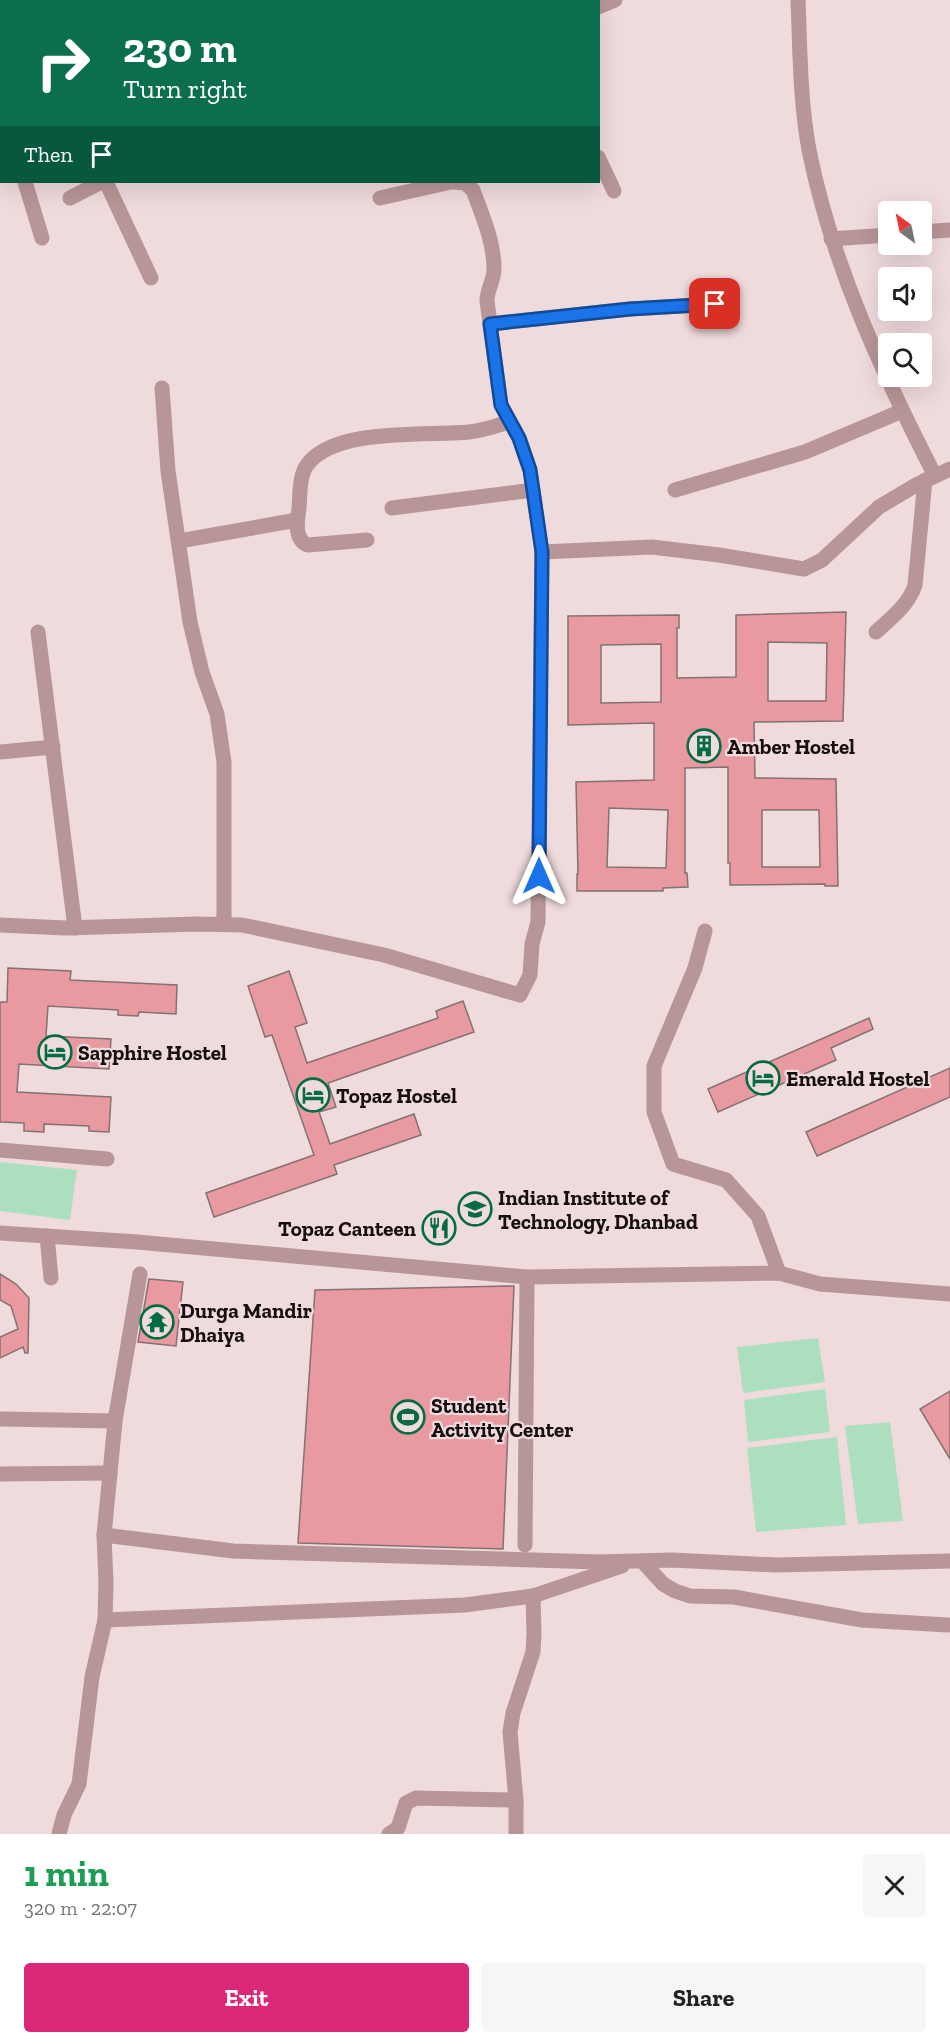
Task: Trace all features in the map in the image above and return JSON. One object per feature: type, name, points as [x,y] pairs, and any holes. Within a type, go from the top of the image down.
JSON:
[{"type":"street","points":[[600,6],[615,0]]},
{"type":"street","points":[[798,0],[801,81],[809,147],[831,239],[876,357],[930,478],[915,585],[911,598],[876,632]]},
{"type":"street","points":[[600,161],[614,191]]},
{"type":"street","points":[[24,183],[42,238]]},
{"type":"street","points":[[70,198],[102,183]]},
{"type":"street","points":[[104,183],[151,278]]},
{"type":"street","points":[[380,198],[442,183]]},
{"type":"street","points":[[0,925],[75,928],[242,925],[384,955],[520,995],[530,975],[532,944],[538,922],[542,552],[526,459],[519,438],[501,405],[487,291],[494,270],[493,248],[473,190],[465,183]]},
{"type":"street","points":[[932,231],[950,230]]},
{"type":"street","points":[[831,239],[878,236]]},
{"type":"street","points":[[490,324],[630,309],[715,304]]},
{"type":"street","points":[[162,388],[168,471],[190,622],[202,672],[217,714],[224,762],[224,924]]},
{"type":"street","points":[[675,490],[805,452],[902,411]]},
{"type":"street","points":[[367,540],[308,545],[302,543],[298,538],[297,520],[303,475],[307,465],[328,449],[367,437],[471,432],[509,422]]},
{"type":"street","points":[[542,552],[652,547],[804,569],[822,560],[879,507],[950,469]]},
{"type":"street","points":[[392,508],[533,490]]},
{"type":"street","points":[[179,541],[297,520]]},
{"type":"street","points":[[38,632],[75,928]]},
{"type":"street","points":[[0,752],[53,747]]},
{"type":"street","points":[[705,931],[695,968],[654,1066],[654,1112],[673,1164],[726,1180],[758,1216],[778,1273]]},
{"type":"street","points":[[0,1150],[107,1159]]},
{"type":"street","points":[[0,1233],[527,1277],[778,1273],[820,1284],[950,1294]]},
{"type":"street","points":[[47,1236],[51,1278]]},
{"type":"street","points":[[59,1834],[64,1815],[79,1784],[92,1677],[105,1620],[104,1535],[115,1421],[140,1274]]},
{"type":"street","points":[[525,1545],[527,1277]]},
{"type":"street","points":[[0,1419],[115,1421]]},
{"type":"street","points":[[0,1474],[110,1473]]},
{"type":"street","points":[[104,1535],[233,1551],[776,1564],[950,1561]]},
{"type":"street","points":[[105,1620],[465,1605],[532,1596],[638,1562]]},
{"type":"street","points":[[638,1562],[663,1584],[690,1596],[734,1597],[862,1620],[948,1625]]},
{"type":"street","points":[[516,1834],[516,1800],[510,1731],[513,1713],[533,1652],[532,1596]]},
{"type":"street","points":[[390,1834],[398,1828],[406,1803],[416,1798],[516,1800]]},
{"type":"green space","points":[[0,1162],[77,1170],[70,1220],[0,1211]]},
{"type":"green space","points":[[818,1338],[825,1382],[743,1393],[737,1347]]},
{"type":"green space","points":[[825,1389],[830,1432],[748,1442],[744,1400]]},
{"type":"green space","points":[[890,1422],[903,1521],[858,1524],[845,1426]]},
{"type":"green space","points":[[837,1437],[846,1525],[756,1532],[747,1448]]},
{"type":"building","name":"Amber Hostel","points":[[846,612],[843,721],[754,722],[755,778],[836,779],[838,886],[825,886],[825,884],[730,885],[728,767],[685,768],[685,873],[687,873],[688,887],[663,888],[663,891],[577,891],[576,782],[654,780],[654,723],[568,725],[568,616],[679,615],[677,678],[736,677],[736,615]],"holes":[[[768,642],[827,643],[826,701],[768,701]],[[661,644],[661,702],[601,703],[601,645]],[[609,808],[668,810],[666,868],[607,867]],[[762,810],[819,810],[820,867],[762,867]]]},
{"type":"building","name":"Sapphire Hostel","points":[[8,968],[71,971],[70,980],[177,985],[176,1014],[139,1012],[138,1016],[118,1015],[118,1010],[48,1006],[46,1036],[111,1039],[109,1069],[19,1064],[17,1092],[111,1097],[109,1132],[89,1131],[89,1126],[44,1124],[44,1132],[24,1131],[24,1123],[0,1122],[0,1002],[7,1002]]},
{"type":"building","name":"Topaz Hostel","points":[[289,971],[307,1023],[295,1027],[307,1063],[438,1018],[436,1011],[463,1001],[474,1032],[328,1083],[336,1107],[319,1112],[330,1144],[414,1114],[421,1135],[334,1165],[337,1174],[214,1217],[206,1193],[314,1155],[272,1035],[265,1037],[248,986]]},
{"type":"building","points":[[869,1018],[873,1029],[831,1048],[836,1060],[718,1112],[708,1089]]},
{"type":"building","points":[[950,1068],[950,1097],[817,1156],[806,1132]]},
{"type":"building","points":[[0,1274],[16,1284],[29,1298],[28,1353],[25,1353],[23,1347],[0,1358],[0,1337],[18,1329],[11,1306],[0,1300]]},
{"type":"building","points":[[149,1279],[183,1282],[176,1346],[138,1342]]},
{"type":"building","name":"Student Activity Center","points":[[514,1286],[503,1549],[298,1543],[315,1290]]},
{"type":"building","points":[[950,1391],[950,1459],[920,1409]]},
{"type":"place","name":"Amber Hostel","points":[[704,746]]},
{"type":"place","name":"Sapphire Hostel","points":[[55,1052]]},
{"type":"place","name":"Emerald Hostel","points":[[763,1078]]},
{"type":"place","name":"Topaz Hostel","points":[[313,1095]]},
{"type":"place","name":"Indian Institute of Technology, Dhanbad","points":[[475,1209]]},
{"type":"place","name":"Topaz Canteen","points":[[439,1228]]},
{"type":"place","name":"Durga Mandir Dhaiya","points":[[157,1322]]},
{"type":"place","name":"Student Activity Center","points":[[408,1417]]},
{"type":"route","points":[[539,876],[542,552],[530,470],[519,438],[501,405],[490,324],[630,309],[715,304]]}]
